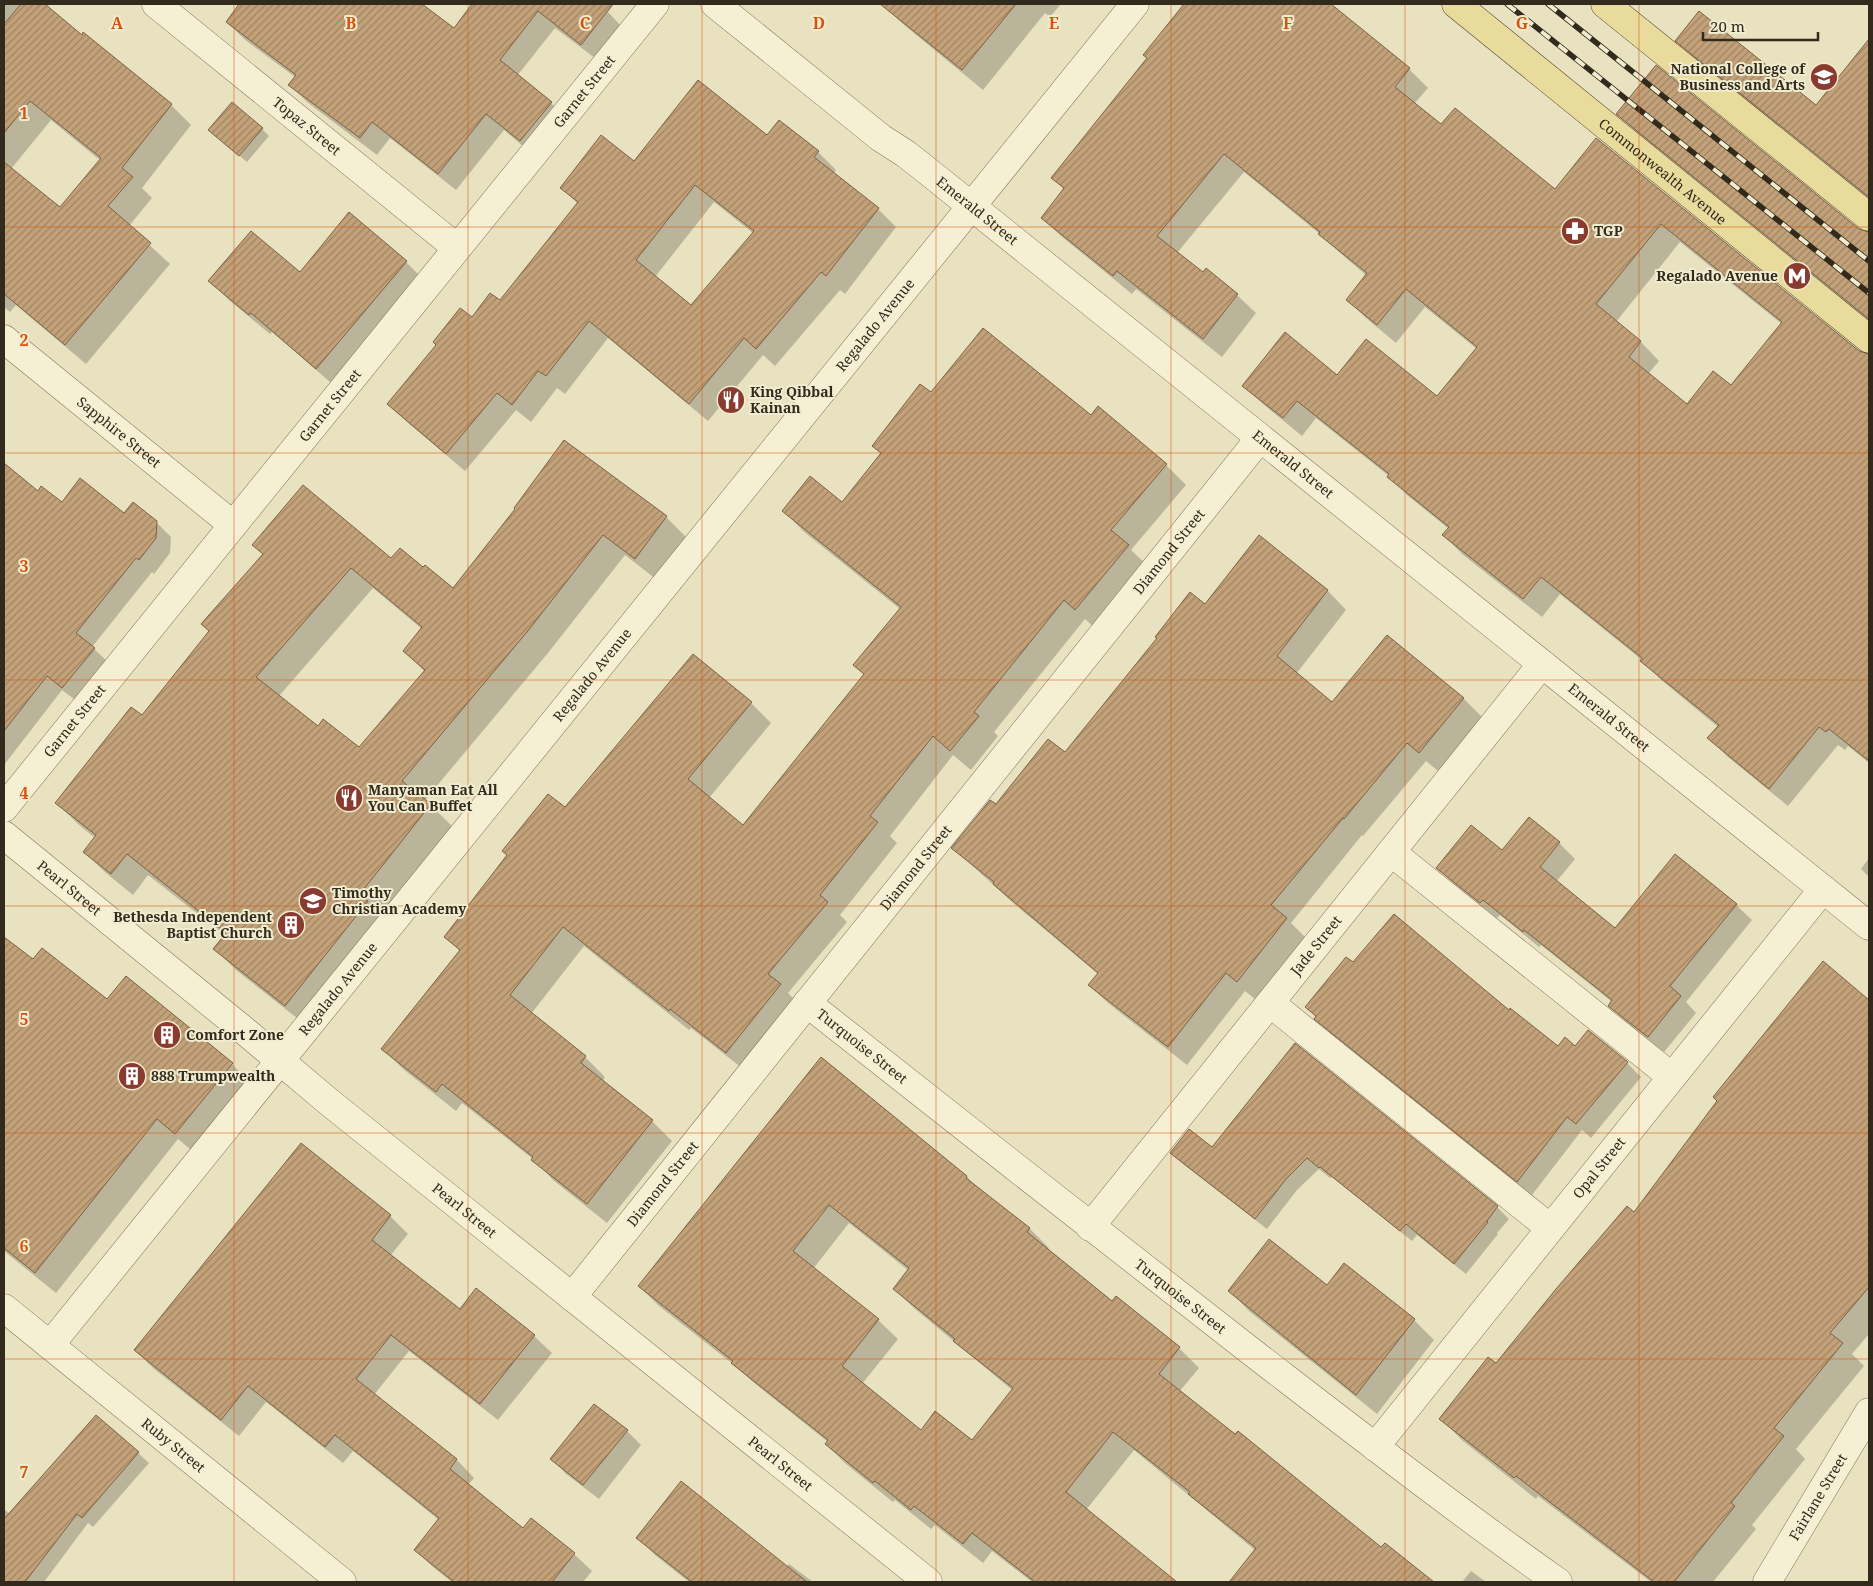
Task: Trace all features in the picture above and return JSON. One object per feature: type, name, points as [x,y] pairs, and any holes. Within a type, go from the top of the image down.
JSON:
[{"type":"main road","name":"Commonwealth Avenue","points":[[1456,4],[1869,339]]},
{"type":"main road","points":[[1605,4],[1869,216]]},
{"type":"street","name":"Topaz Street","points":[[156,4],[457,248]]},
{"type":"street","name":"Garnet Street","points":[[4,808],[655,4]]},
{"type":"street","name":"Emerald Street","points":[[715,4],[881,138],[906,154],[1869,926]]},
{"type":"street","name":"Regalado Avenue","points":[[50,1345],[1135,4]]},
{"type":"street","name":"Sapphire Street","points":[[4,339],[233,525]]},
{"type":"street","name":"Diamond Street","points":[[572,1297],[1260,438]]},
{"type":"street","name":"Jade Street","points":[[1090,1227],[1542,664]]},
{"type":"street","name":"Pearl Street","points":[[4,835],[572,1297],[928,1582]]},
{"type":"street","points":[[1391,852],[1672,1077]]},
{"type":"street","name":"Opal Street","points":[[1376,1447],[1823,889]]},
{"type":"street","name":"Turquoise Street","points":[[807,1003],[1090,1227],[1376,1447],[1558,1582]]},
{"type":"street","points":[[1270,1003],[1550,1228]]},
{"type":"street","name":"Ruby Street","points":[[4,1308],[342,1582]]},
{"type":"street","name":"Fairlane Street","points":[[1767,1582],[1869,1412]]},
{"type":"building","points":[[21,4],[45,4],[82,35],[83,32],[172,104],[122,168],[133,177],[108,206],[151,243],[65,345],[4,294],[4,162],[60,207],[101,158],[30,101],[4,133],[4,24]]},
{"type":"building","points":[[239,4],[422,4],[454,28],[472,4],[613,4],[581,45],[538,11],[500,60],[552,102],[520,141],[486,114],[438,174],[372,122],[360,138],[288,85],[296,75],[226,22]]},
{"type":"building","points":[[880,4],[1016,4],[962,70]]},
{"type":"building","points":[[1184,4],[1331,4],[1410,68],[1395,87],[1441,124],[1455,108],[1555,189],[1596,138],[1859,351],[1869,354],[1869,761],[1829,729],[1826,732],[1819,727],[1769,789],[1707,738],[1719,725],[1640,661],[1642,658],[1541,577],[1523,599],[1442,535],[1449,527],[1387,477],[1389,474],[1297,401],[1283,418],[1242,386],[1285,332],[1337,375],[1366,339],[1437,396],[1477,347],[1406,289],[1377,325],[1346,300],[1367,273],[1224,154],[1157,236],[1203,272],[1206,268],[1238,294],[1203,339],[1117,271],[1113,276],[1041,218],[1064,188],[1051,178],[1147,58],[1143,55]],"holes":[[[1661,224],[1782,322],[1731,385],[1713,371],[1687,404],[1629,357],[1641,341],[1596,304]]]},
{"type":"building","points":[[1699,11],[1816,105],[1869,39],[1869,197],[1675,41]]},
{"type":"building","points":[[1656,65],[1859,229],[1869,232],[1869,319],[1616,114]]},
{"type":"building","points":[[698,80],[767,135],[779,120],[819,151],[814,157],[879,208],[826,276],[821,272],[756,349],[744,338],[689,404],[589,321],[546,376],[538,371],[512,405],[497,393],[446,454],[387,404],[436,345],[433,342],[460,308],[472,317],[490,293],[500,300],[578,202],[560,188],[601,135],[634,161]],"holes":[[[695,185],[754,231],[691,305],[636,260]]]},
{"type":"building","points":[[232,102],[263,128],[239,156],[208,130]]},
{"type":"building","points":[[349,212],[407,261],[316,369],[251,313],[249,315],[208,281],[251,231],[300,272]]},
{"type":"building","points":[[983,328],[1091,415],[1098,406],[1167,464],[1111,530],[1129,545],[1075,610],[1064,600],[974,712],[979,716],[950,751],[933,736],[870,816],[878,822],[820,895],[828,902],[768,974],[781,984],[726,1053],[670,1009],[669,1011],[563,927],[510,995],[586,1056],[581,1063],[653,1120],[587,1204],[531,1160],[533,1157],[442,1084],[436,1092],[381,1049],[460,950],[444,937],[507,855],[502,851],[548,794],[565,807],[693,654],[752,702],[688,779],[743,825],[864,674],[853,665],[901,607],[782,511],[810,476],[842,502],[881,453],[872,446],[920,384],[931,392]]},
{"type":"building","points":[[564,440],[667,516],[635,559],[603,535],[527,632],[402,781],[431,804],[360,894],[368,901],[285,1006],[213,949],[226,933],[127,854],[111,874],[83,852],[96,835],[55,803],[131,707],[142,715],[209,631],[201,624],[263,554],[252,545],[303,485],[391,558],[400,548],[453,588]],"holes":[[[351,568],[422,627],[403,651],[425,670],[359,747],[323,719],[318,726],[256,677]]]},
{"type":"building","points":[[4,463],[38,491],[41,486],[62,502],[80,478],[124,513],[133,502],[157,521],[156,538],[139,560],[136,558],[76,633],[95,648],[62,688],[47,676],[4,731]]},
{"type":"building","points":[[1259,535],[1328,590],[1277,656],[1332,702],[1387,635],[1464,698],[1419,753],[1407,743],[1343,818],[1271,905],[1287,918],[1237,982],[1226,973],[1168,1047],[1088,985],[1098,973],[993,884],[994,882],[951,848],[990,800],[996,804],[1048,739],[1065,752],[1157,638],[1155,637],[1190,592],[1205,604]]},
{"type":"building","points":[[1529,817],[1560,842],[1540,867],[1615,928],[1675,854],[1737,904],[1670,986],[1681,996],[1648,1037],[1608,1006],[1612,1000],[1524,930],[1523,932],[1483,900],[1480,903],[1436,868],[1471,825],[1502,850]]},
{"type":"building","points":[[1394,914],[1509,1010],[1510,1008],[1558,1046],[1565,1037],[1575,1046],[1588,1030],[1628,1062],[1576,1124],[1567,1117],[1517,1182],[1314,1019],[1316,1016],[1305,1007],[1346,957],[1353,962]]},
{"type":"building","points":[[4,937],[33,959],[42,948],[107,999],[126,976],[233,1063],[175,1134],[157,1119],[35,1273],[4,1248]]},
{"type":"building","points":[[1823,961],[1869,1000],[1869,1287],[1830,1333],[1843,1343],[1774,1428],[1784,1436],[1731,1503],[1735,1506],[1674,1582],[1654,1582],[1516,1476],[1514,1478],[1439,1419],[1488,1357],[1496,1363],[1627,1206],[1634,1212],[1717,1101],[1713,1097]]},
{"type":"building","points":[[1295,1043],[1498,1206],[1488,1222],[1454,1264],[1406,1224],[1400,1231],[1307,1158],[1286,1179],[1255,1219],[1170,1153],[1189,1129],[1212,1147]]},
{"type":"building","points":[[821,1057],[967,1176],[966,1178],[1030,1228],[1027,1232],[1112,1301],[1116,1296],[1180,1347],[1159,1374],[1235,1434],[1238,1431],[1381,1547],[1385,1543],[1434,1582],[1229,1582],[1256,1548],[1188,1494],[1190,1492],[1113,1432],[1066,1492],[1177,1582],[1035,1582],[972,1533],[963,1544],[914,1506],[911,1510],[875,1481],[873,1483],[825,1444],[828,1440],[731,1363],[733,1361],[638,1286]],"holes":[[[829,1205],[909,1268],[893,1289],[955,1339],[953,1341],[1013,1388],[972,1440],[935,1411],[921,1430],[842,1366],[879,1319],[793,1251]]]},
{"type":"building","points":[[301,1143],[391,1215],[372,1240],[460,1309],[476,1288],[535,1335],[480,1404],[391,1335],[356,1379],[457,1459],[450,1469],[523,1528],[531,1518],[575,1553],[552,1582],[454,1582],[414,1550],[439,1518],[335,1435],[325,1447],[248,1386],[221,1420],[134,1350]]},
{"type":"building","points":[[1269,1239],[1327,1285],[1344,1263],[1415,1319],[1356,1395],[1228,1291]]},
{"type":"building","points":[[594,1404],[628,1430],[583,1485],[550,1459]]},
{"type":"building","points":[[96,1415],[139,1452],[82,1518],[77,1514],[25,1582],[4,1582],[4,1519]]},
{"type":"building","points":[[681,1481],[807,1582],[692,1582],[636,1538]]},
{"type":"railway","points":[[1507,4],[1869,293]]},
{"type":"railway","points":[[1548,4],[1869,261]]},
{"type":"place","name":"National College of Business and Arts","points":[[1824,77]]},
{"type":"place","name":"TGP","points":[[1575,231]]},
{"type":"place","name":"Regalado Avenue","points":[[1797,276]]},
{"type":"place","name":"King Qibbal Kainan","points":[[731,400]]},
{"type":"place","name":"Manyaman Eat All You Can Buffet","points":[[349,798]]},
{"type":"place","name":"Timothy Christian Academy","points":[[313,901]]},
{"type":"place","name":"Bethesda Independent Baptist Church","points":[[291,925]]},
{"type":"place","name":"Comfort Zone","points":[[167,1035]]},
{"type":"place","name":"888 Trumpwealth","points":[[132,1076]]}]
